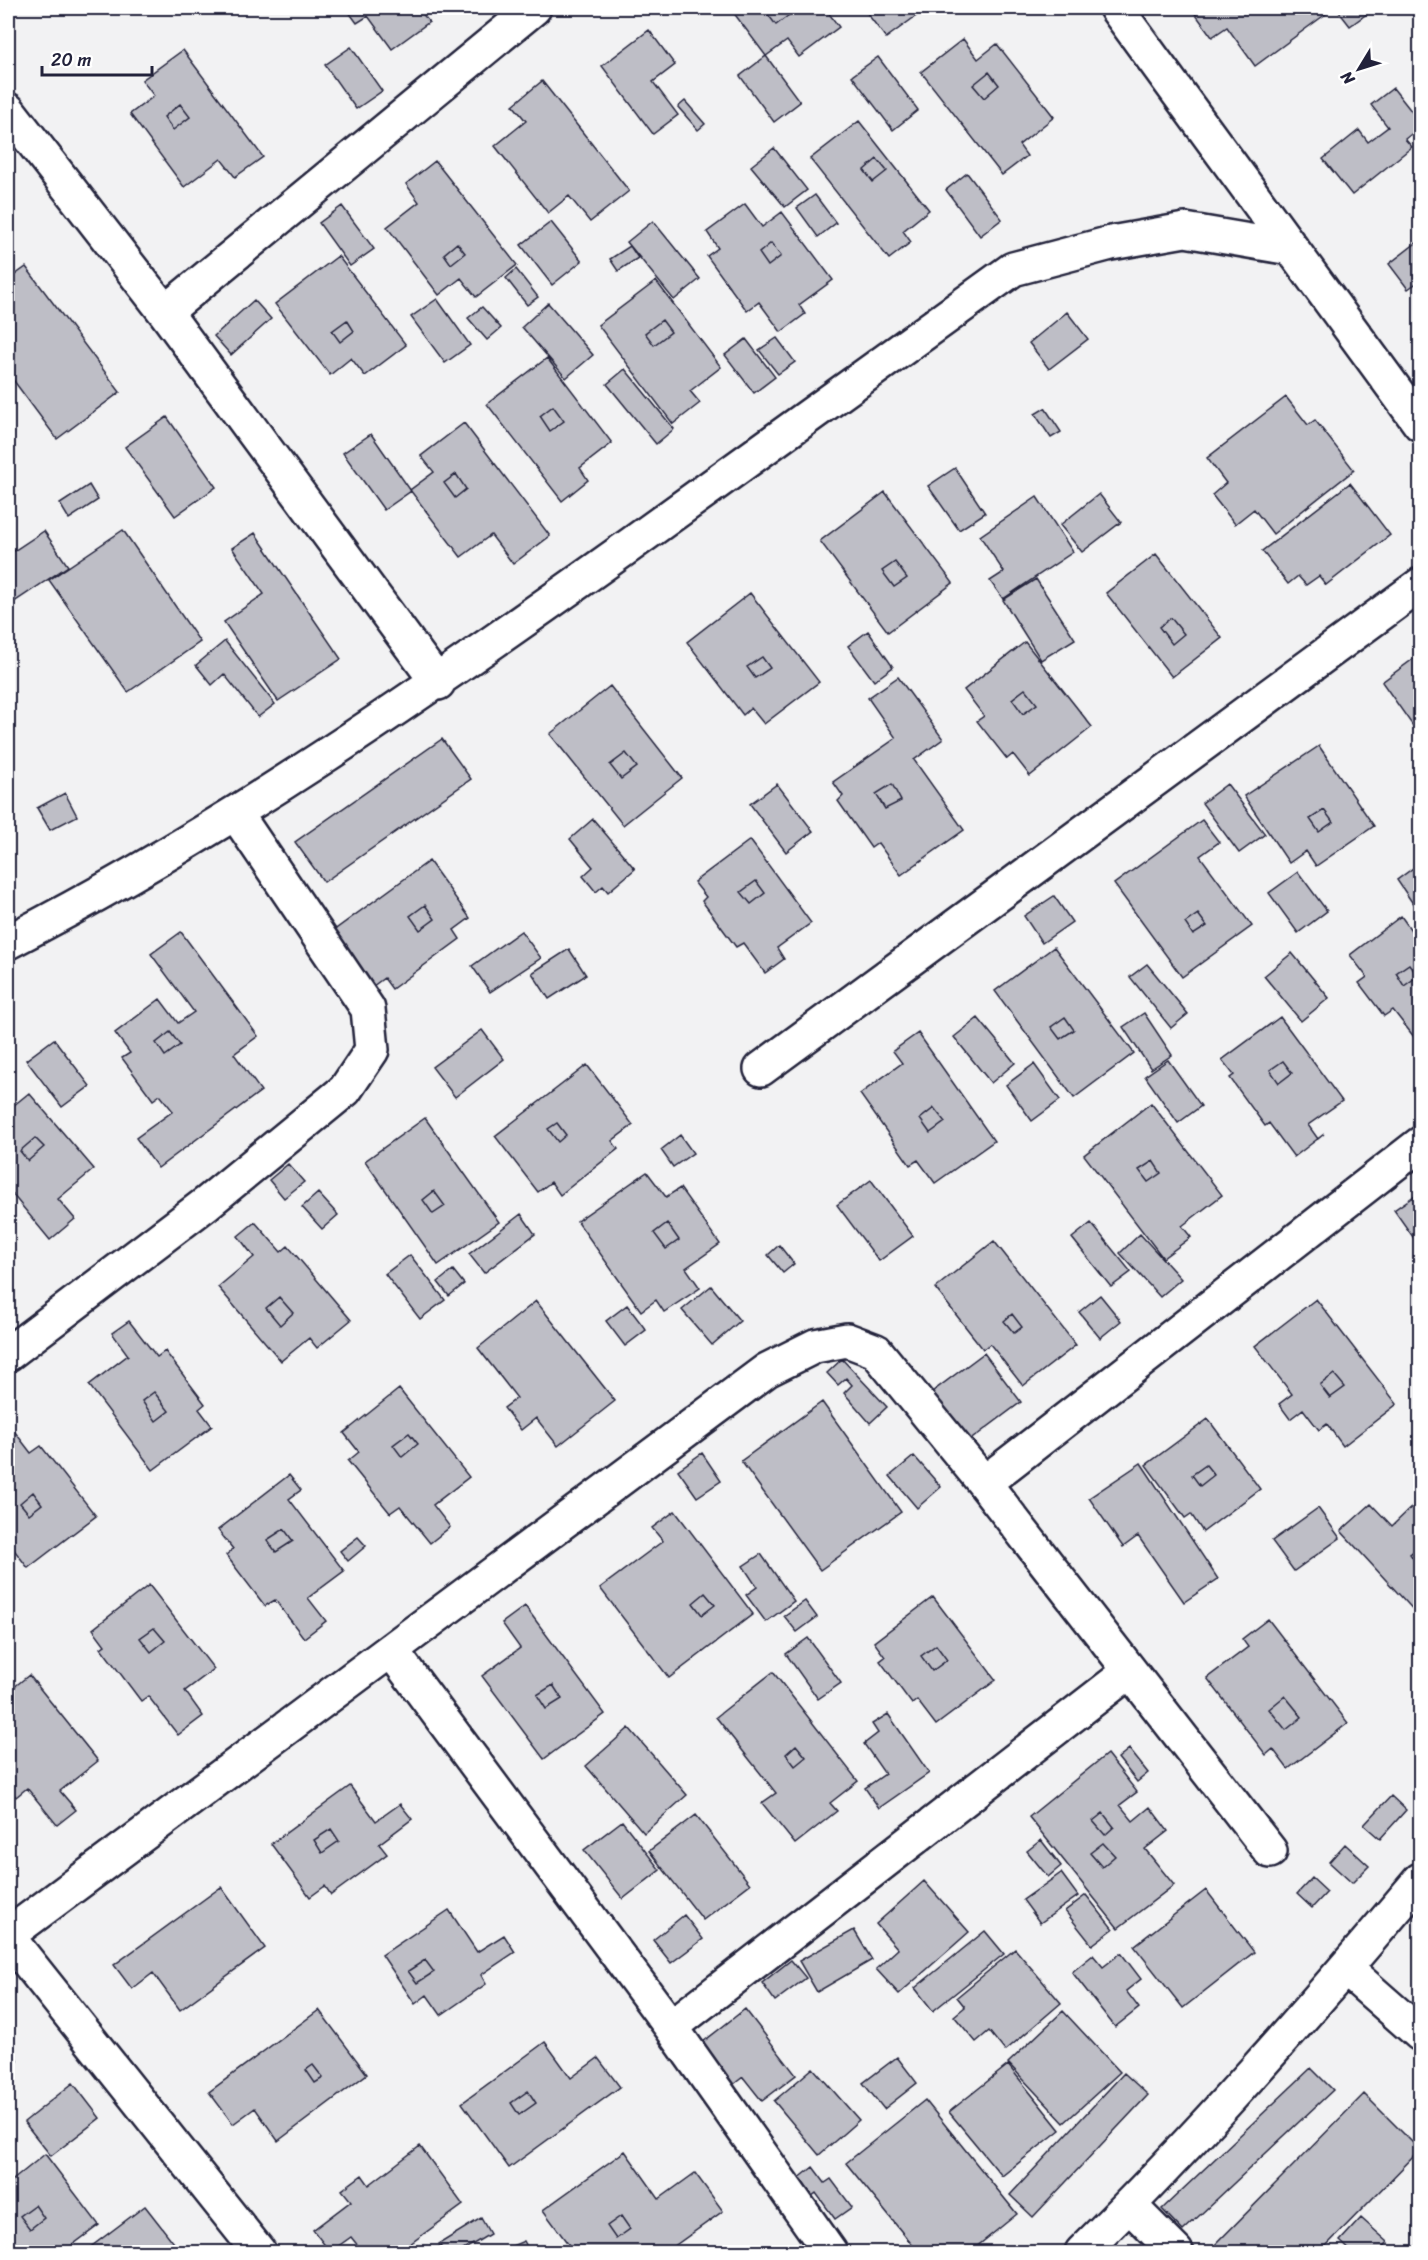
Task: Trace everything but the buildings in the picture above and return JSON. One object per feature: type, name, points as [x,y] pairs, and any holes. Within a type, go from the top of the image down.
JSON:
[{"type":"street","points":[[165,312],[534,8]]},
{"type":"street","points":[[1116,8],[1420,424]]},
{"type":"street","points":[[8,110],[165,312],[438,683]]},
{"type":"street","points":[[8,942],[99,895],[236,814],[438,683],[1013,269],[1111,243],[1185,230],[1290,248]]},
{"type":"street","points":[[761,1069],[1420,585]]},
{"type":"street","points":[[8,1354],[207,1203],[336,1097],[345,1089],[372,1050],[368,1009],[236,814]]},
{"type":"street","points":[[984,1483],[1420,1144]]},
{"type":"street","points":[[259,2253],[8,1936],[767,1371],[815,1346],[847,1340],[876,1351],[984,1483],[1270,1851]]},
{"type":"street","points":[[392,1650],[671,2027],[830,2253]]},
{"type":"street","points":[[671,2027],[1130,1671]]},
{"type":"street","points":[[1082,2253],[1130,2206],[1346,1969],[1420,1880]]},
{"type":"street","points":[[1346,1969],[1420,2034]]},
{"type":"street","points":[[1130,2206],[1176,2253]]}]
